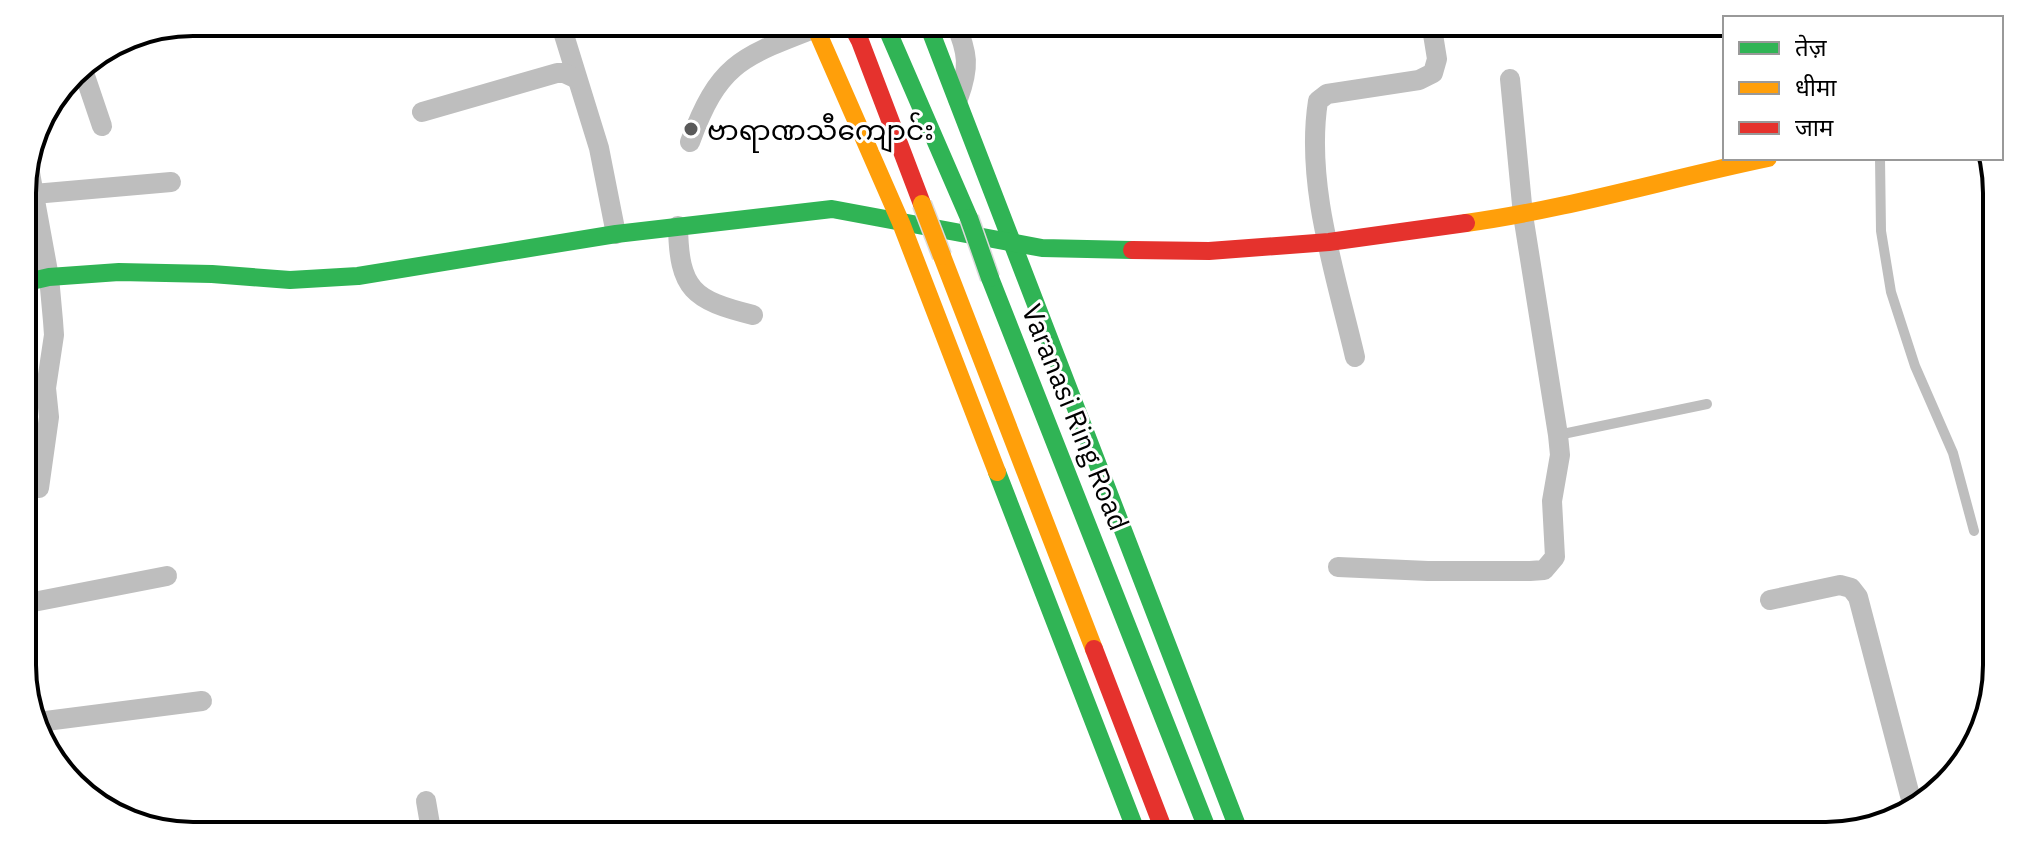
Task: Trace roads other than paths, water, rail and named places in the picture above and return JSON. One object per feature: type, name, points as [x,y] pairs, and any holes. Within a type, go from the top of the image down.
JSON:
[{"type":"main road","points":[[819,36],[901,223],[1133,822]]},
{"type":"main road","points":[[857,36],[1161,822]]},
{"type":"main road","name":"Varanasi Ring Road","points":[[890,36],[969,218],[1204,822]]},
{"type":"main road","points":[[933,36],[1236,822]]},
{"type":"main road","points":[[36,280],[119,272],[290,280],[358,276],[616,234],[832,209],[1042,248],[1209,251],[1329,242],[1523,215],[1758,160]]},
{"type":"street","points":[[564,36],[599,148],[616,234]]},
{"type":"street","points":[[690,142],[720,79],[732,67],[790,36]]},
{"type":"street","points":[[958,99],[967,75],[967,57],[960,36]]},
{"type":"street","points":[[1355,357],[1320,196],[1315,125],[1318,101],[1327,94],[1419,80],[1433,73],[1437,59],[1433,36]]},
{"type":"street","points":[[422,112],[557,73],[577,79]]},
{"type":"street","points":[[86,79],[102,126]]},
{"type":"street","points":[[1338,567],[1428,571],[1544,570],[1555,557],[1552,501],[1560,455],[1523,215],[1510,79]]},
{"type":"street","points":[[36,194],[171,182]]},
{"type":"street","points":[[36,205],[49,277],[54,335],[46,388],[49,417],[39,488]]},
{"type":"street","points":[[678,226],[678,255],[693,289],[717,306],[753,315]]},
{"type":"street","points":[[36,601],[167,576]]},
{"type":"street","points":[[1770,600],[1840,585],[1851,588],[1858,597],[1910,797]]},
{"type":"street","points":[[47,721],[202,701]]},
{"type":"street","points":[[426,801],[430,822]]},
{"type":"lane","points":[[1880,160],[1881,231],[1891,292],[1915,366],[1953,453],[1974,531]]},
{"type":"lane","points":[[1558,435],[1707,404]]},
{"type":"place","name":"ဗာရာဏသီကျောင်း","points":[[691,129]]}]
